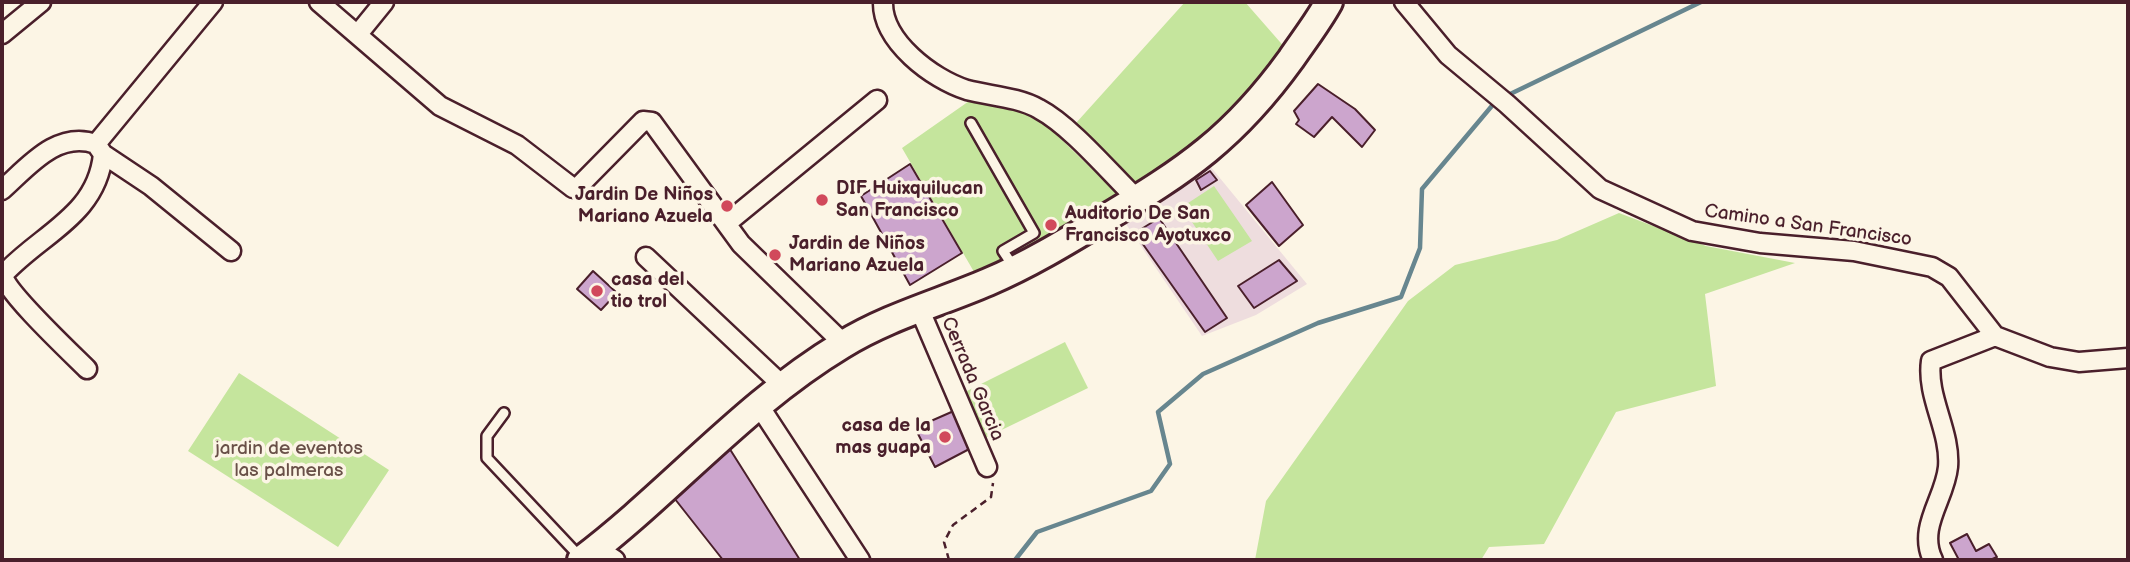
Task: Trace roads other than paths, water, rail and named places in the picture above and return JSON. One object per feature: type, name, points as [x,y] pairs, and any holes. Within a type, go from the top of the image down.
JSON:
[{"type":"main road","points":[[594,557],[758,404],[844,344],[919,308],[1015,268],[1188,167],[1225,138],[1259,103],[1329,2]]},
{"type":"street","points":[[2,34],[41,2]]},
{"type":"street","points":[[86,369],[26,305],[3,275],[68,222],[92,192],[99,178],[99,149],[213,2]]},
{"type":"street","points":[[319,2],[440,106],[517,145],[573,188],[579,187],[643,121],[652,122],[749,253],[844,344]]},
{"type":"street","points":[[358,34],[384,2]]},
{"type":"street","points":[[883,2],[887,26],[909,55],[962,88],[1038,108],[1055,120],[1137,199]]},
{"type":"street","name":"Camino a San Francisco","points":[[1404,2],[1448,55],[1501,99],[1600,190],[1692,231],[1760,243],[1854,251],[1941,270],[1995,336],[2050,358],[2079,362],[2128,358]]},
{"type":"street","points":[[727,223],[877,100]]},
{"type":"street","points":[[2,190],[48,149],[69,141],[84,140],[151,186],[231,251]]},
{"type":"street","points":[[646,257],[782,385]]},
{"type":"street","name":"Cerrada Garcia","points":[[919,308],[987,467]]},
{"type":"street","points":[[1933,560],[1929,552],[1928,530],[1946,477],[1948,456],[1931,386],[1931,361],[1995,336]]},
{"type":"street","points":[[758,404],[860,560]]},
{"type":"lane","points":[[971,123],[1034,233],[1003,251],[1015,268]]},
{"type":"lane","points":[[503,414],[487,436],[487,458],[594,557]]},
{"type":"waterway","points":[[1504,97],[1701,2]]},
{"type":"waterway","points":[[1015,560],[1037,532],[1151,491],[1170,464],[1158,412],[1203,374],[1318,323],[1401,297],[1420,248],[1422,189],[1496,101]]},
{"type":"place","name":"DIF Huixquilucan San Francisco","points":[[822,200]]},
{"type":"place","name":"Jardin De Niños Mariano Azuela","points":[[727,206]]},
{"type":"place","name":"Auditorio De San Francisco Ayotuxco","points":[[1051,225]]},
{"type":"place","name":"Jardin de Niños Mariano Azuela","points":[[775,255]]},
{"type":"place","name":"casa del tio trol","points":[[597,291]]},
{"type":"place","name":"casa de la mas guapa","points":[[945,437]]},
{"type":"park label","name":"jardin de eventos las palmeras","points":[[289,460]]}]
